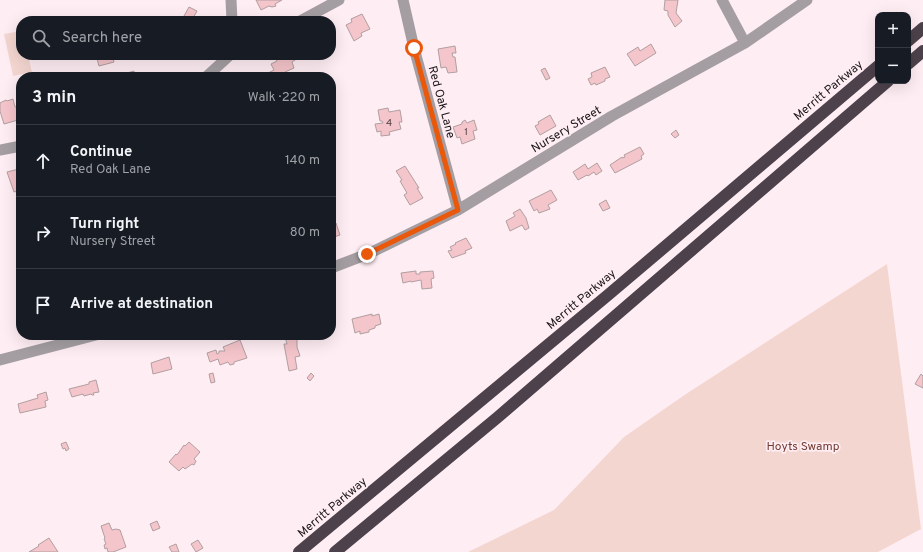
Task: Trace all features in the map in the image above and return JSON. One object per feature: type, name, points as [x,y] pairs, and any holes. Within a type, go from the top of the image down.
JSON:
[{"type":"highway","points":[[911,38],[923,28]]},
{"type":"highway","points":[[911,61],[923,51]]},
{"type":"highway","name":"Merritt Parkway","points":[[299,552],[596,305],[875,69]]},
{"type":"highway","points":[[335,552],[498,417],[885,84]]},
{"type":"street","points":[[231,0],[232,16]]},
{"type":"street","points":[[309,16],[339,0]]},
{"type":"street","name":"Red Oak Lane","points":[[403,0],[414,48],[458,210]]},
{"type":"street","points":[[722,0],[745,43]]},
{"type":"street","name":"Nursery Street","points":[[336,266],[370,253],[458,210],[612,116],[745,43],[807,0]]},
{"type":"street","points":[[211,72],[225,60]]},
{"type":"street","points":[[0,150],[16,147]]},
{"type":"street","points":[[0,360],[77,340]]},
{"type":"green space","points":[[16,32],[16,60],[29,60],[32,72],[16,72],[16,75],[13,76],[4,34]]},
{"type":"green space","name":"Hoyts Swamp","points":[[887,264],[921,529],[878,552],[468,552],[554,510],[624,437],[686,394]]},
{"type":"building","points":[[256,0],[282,0],[275,4],[276,6],[269,6],[261,10]]},
{"type":"building","points":[[665,0],[678,0],[676,13],[682,21],[675,27],[668,15],[668,11],[664,10]]},
{"type":"building","points":[[189,7],[197,11],[194,16],[184,16]]},
{"type":"building","points":[[362,14],[370,29],[361,33],[362,36],[354,41],[346,25],[352,22],[351,19]]},
{"type":"building","points":[[651,44],[656,53],[635,66],[627,54],[638,47],[640,51]]},
{"type":"building","points":[[455,46],[456,53],[452,53],[453,57],[455,57],[457,72],[448,73],[446,67],[441,68],[438,49]]},
{"type":"building","points":[[97,60],[113,60],[114,62],[99,66]]},
{"type":"building","points":[[295,60],[292,62],[294,68],[285,72],[270,72],[274,70],[271,64],[277,61]]},
{"type":"building","points":[[605,67],[610,77],[596,85],[595,83],[591,85],[588,79],[592,77],[591,73]]},
{"type":"building","points":[[545,68],[550,78],[546,80],[541,70]]},
{"type":"building","points":[[13,99],[16,107],[16,121],[4,124],[0,111],[0,103],[6,100]]},
{"type":"building","points":[[388,108],[389,112],[400,110],[402,122],[399,122],[401,129],[389,132],[390,135],[381,136],[381,131],[377,132],[375,124],[383,123],[380,121],[378,110]]},
{"type":"building","points":[[550,115],[556,126],[540,135],[535,126],[539,124],[538,122]]},
{"type":"building","points":[[465,120],[467,123],[474,120],[477,130],[473,131],[475,139],[462,144],[460,137],[457,138],[453,127],[462,124]]},
{"type":"building","points":[[676,130],[679,135],[675,138],[671,134]]},
{"type":"building","points":[[640,147],[644,154],[641,156],[642,159],[615,173],[610,165],[622,157],[625,157],[624,155]]},
{"type":"building","points":[[597,163],[602,171],[596,175],[594,172],[578,180],[573,172],[585,164],[588,169]]},
{"type":"building","points":[[405,166],[419,188],[417,188],[423,198],[410,205],[404,195],[407,193],[400,181],[402,180],[396,171]]},
{"type":"building","points":[[16,170],[16,191],[14,192],[7,172]]},
{"type":"building","points":[[551,190],[557,200],[548,205],[550,209],[539,213],[537,209],[534,211],[529,201]]},
{"type":"building","points":[[606,200],[610,208],[603,211],[599,204]]},
{"type":"building","points":[[520,209],[526,218],[529,228],[525,230],[522,225],[510,231],[506,221],[515,216],[513,213]]},
{"type":"building","points":[[336,223],[340,235],[336,236]]},
{"type":"building","points":[[466,238],[472,248],[465,251],[466,253],[452,258],[448,251],[452,250],[450,247]]},
{"type":"building","points":[[416,271],[416,274],[420,274],[420,272],[433,271],[434,278],[431,279],[432,288],[422,289],[421,280],[403,283],[401,273]]},
{"type":"building","points":[[372,314],[372,316],[379,314],[381,324],[369,330],[369,332],[360,334],[360,331],[355,333],[352,319]]},
{"type":"building","points":[[240,340],[247,358],[234,362],[234,364],[230,365],[228,362],[220,365],[218,359],[210,362],[207,353],[216,350],[217,354],[219,351],[225,351],[223,347]]},
{"type":"building","points":[[286,340],[297,340],[297,347],[300,356],[295,357],[297,369],[289,371],[284,344],[287,344]]},
{"type":"building","points":[[169,357],[172,369],[153,374],[151,363]]},
{"type":"building","points":[[213,373],[215,382],[211,383],[209,374]]},
{"type":"building","points":[[311,373],[314,376],[310,381],[307,378]]},
{"type":"building","points":[[921,374],[923,376],[923,388],[915,384]]},
{"type":"building","points":[[96,380],[99,392],[93,393],[94,395],[91,394],[84,396],[83,394],[72,397],[69,389],[89,384],[89,382]]},
{"type":"building","points":[[46,392],[48,400],[45,401],[46,407],[20,413],[18,404],[38,398],[37,395]]},
{"type":"building","points":[[66,442],[69,449],[66,451],[65,448],[63,449],[61,444]]},
{"type":"building","points":[[189,442],[200,452],[194,459],[196,461],[194,465],[192,464],[185,469],[183,467],[179,471],[169,462],[176,454],[177,455],[184,445],[185,446]]},
{"type":"building","points":[[157,521],[160,528],[153,531],[150,524]]},
{"type":"building","points":[[109,523],[112,530],[120,530],[126,547],[113,552],[108,552],[107,548],[105,549],[105,538],[101,526]]},
{"type":"building","points":[[49,538],[58,552],[29,552],[39,546],[38,545]]},
{"type":"building","points":[[198,540],[203,548],[196,552],[191,544]]},
{"type":"building","points":[[176,544],[179,552],[172,552],[169,547]]},
{"type":"route","points":[[367,254],[458,210],[414,48]]}]
